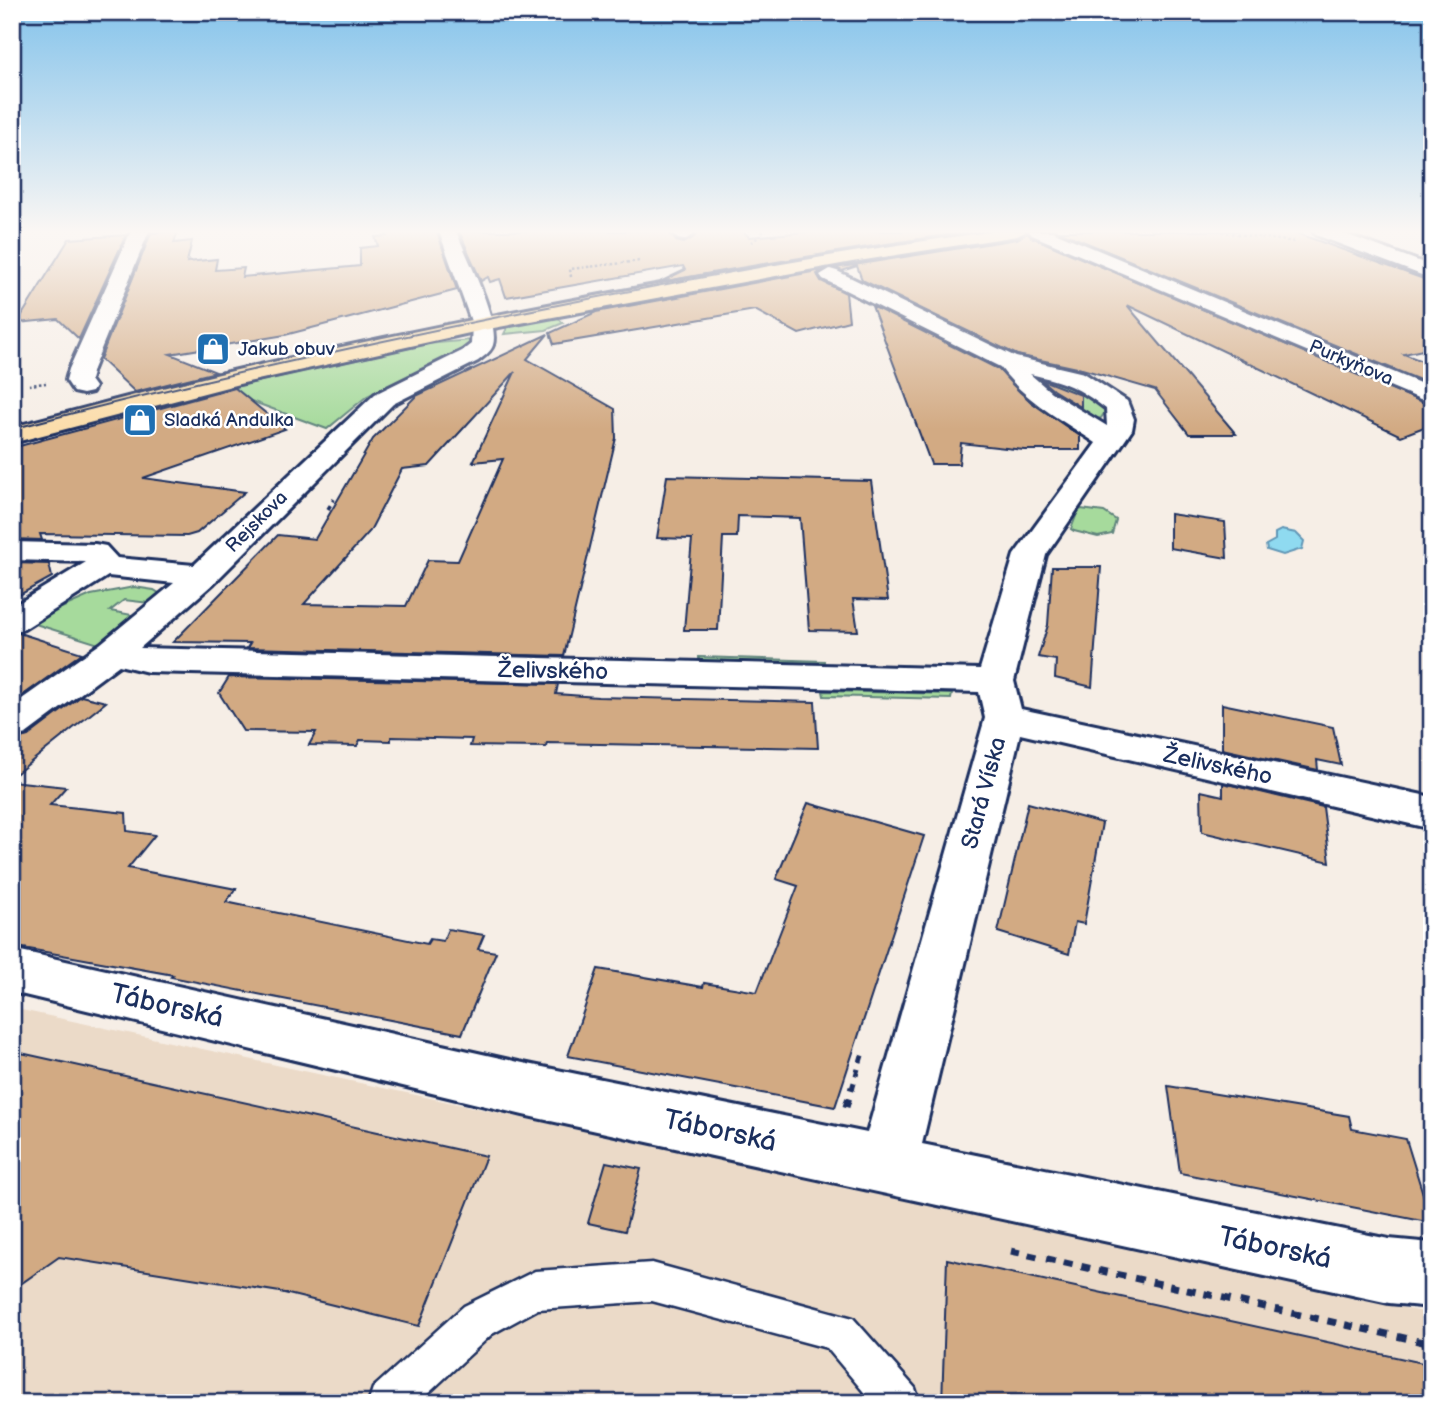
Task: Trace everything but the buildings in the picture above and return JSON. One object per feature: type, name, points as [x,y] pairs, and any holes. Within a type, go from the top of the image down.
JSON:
[{"type":"main road","points":[[12,435],[480,318],[583,297]]},
{"type":"main road","points":[[12,418],[221,363],[606,297]]},
{"type":"street","points":[[83,387],[78,380],[81,369],[112,297]]},
{"type":"street","points":[[472,297],[480,318]]},
{"type":"street","name":"Stará Víska","points":[[875,297],[1007,362],[1061,373],[1108,397],[1118,407],[1121,419],[1119,430],[1030,555],[999,700],[887,1166]]},
{"type":"street","name":"Purkyňova","points":[[1195,297],[1432,397]]},
{"type":"street","name":"Rejskova","points":[[12,725],[113,652],[202,576],[372,409],[398,390],[479,349],[484,343],[480,318]]},
{"type":"street","points":[[12,551],[95,553],[103,561],[102,566]]},
{"type":"street","points":[[12,622],[102,566],[202,576]]},
{"type":"street","name":"Želivského","points":[[113,652],[148,661],[999,700],[1432,813]]},
{"type":"street","name":"Táborská","points":[[12,970],[523,1089],[1389,1271],[1432,1275]]},
{"type":"lane","points":[[388,1403],[478,1320],[535,1290],[652,1282],[839,1332],[900,1403]]},
{"type":"path","points":[[29,385],[55,382]]},
{"type":"path","points":[[1012,1251],[1432,1344]]},
{"type":"shaded area","points":[[12,1008],[1432,1314],[1432,1403],[12,1403]]},
{"type":"green space","points":[[554,313],[563,323],[546,330],[504,334],[509,324]]},
{"type":"green space","points":[[470,340],[469,348],[367,396],[327,429],[251,401],[234,387],[427,344]]},
{"type":"green space","points":[[1065,378],[1104,407],[1105,412],[1101,418],[1094,420],[1039,385],[1041,380]]},
{"type":"green space","points":[[1081,509],[1104,512],[1116,520],[1112,534],[1098,537],[1071,529]]},
{"type":"green space","points":[[134,587],[154,590],[162,595],[158,604],[124,600],[110,611],[143,617],[108,647],[29,622],[91,595]]},
{"type":"green space","points":[[699,657],[824,661],[824,665],[699,663]]},
{"type":"green space","points":[[823,691],[952,694],[951,699],[824,696]]},
{"type":"water","points":[[1281,530],[1296,533],[1304,541],[1302,549],[1283,555],[1267,550],[1266,545],[1275,540],[1275,533]]},
{"type":"tram line","points":[[12,429],[222,377],[600,297]]},
{"type":"place","name":"Jakub obuv","points":[[213,349]]},
{"type":"place","name":"Sladká Andulka","points":[[140,420]]}]
